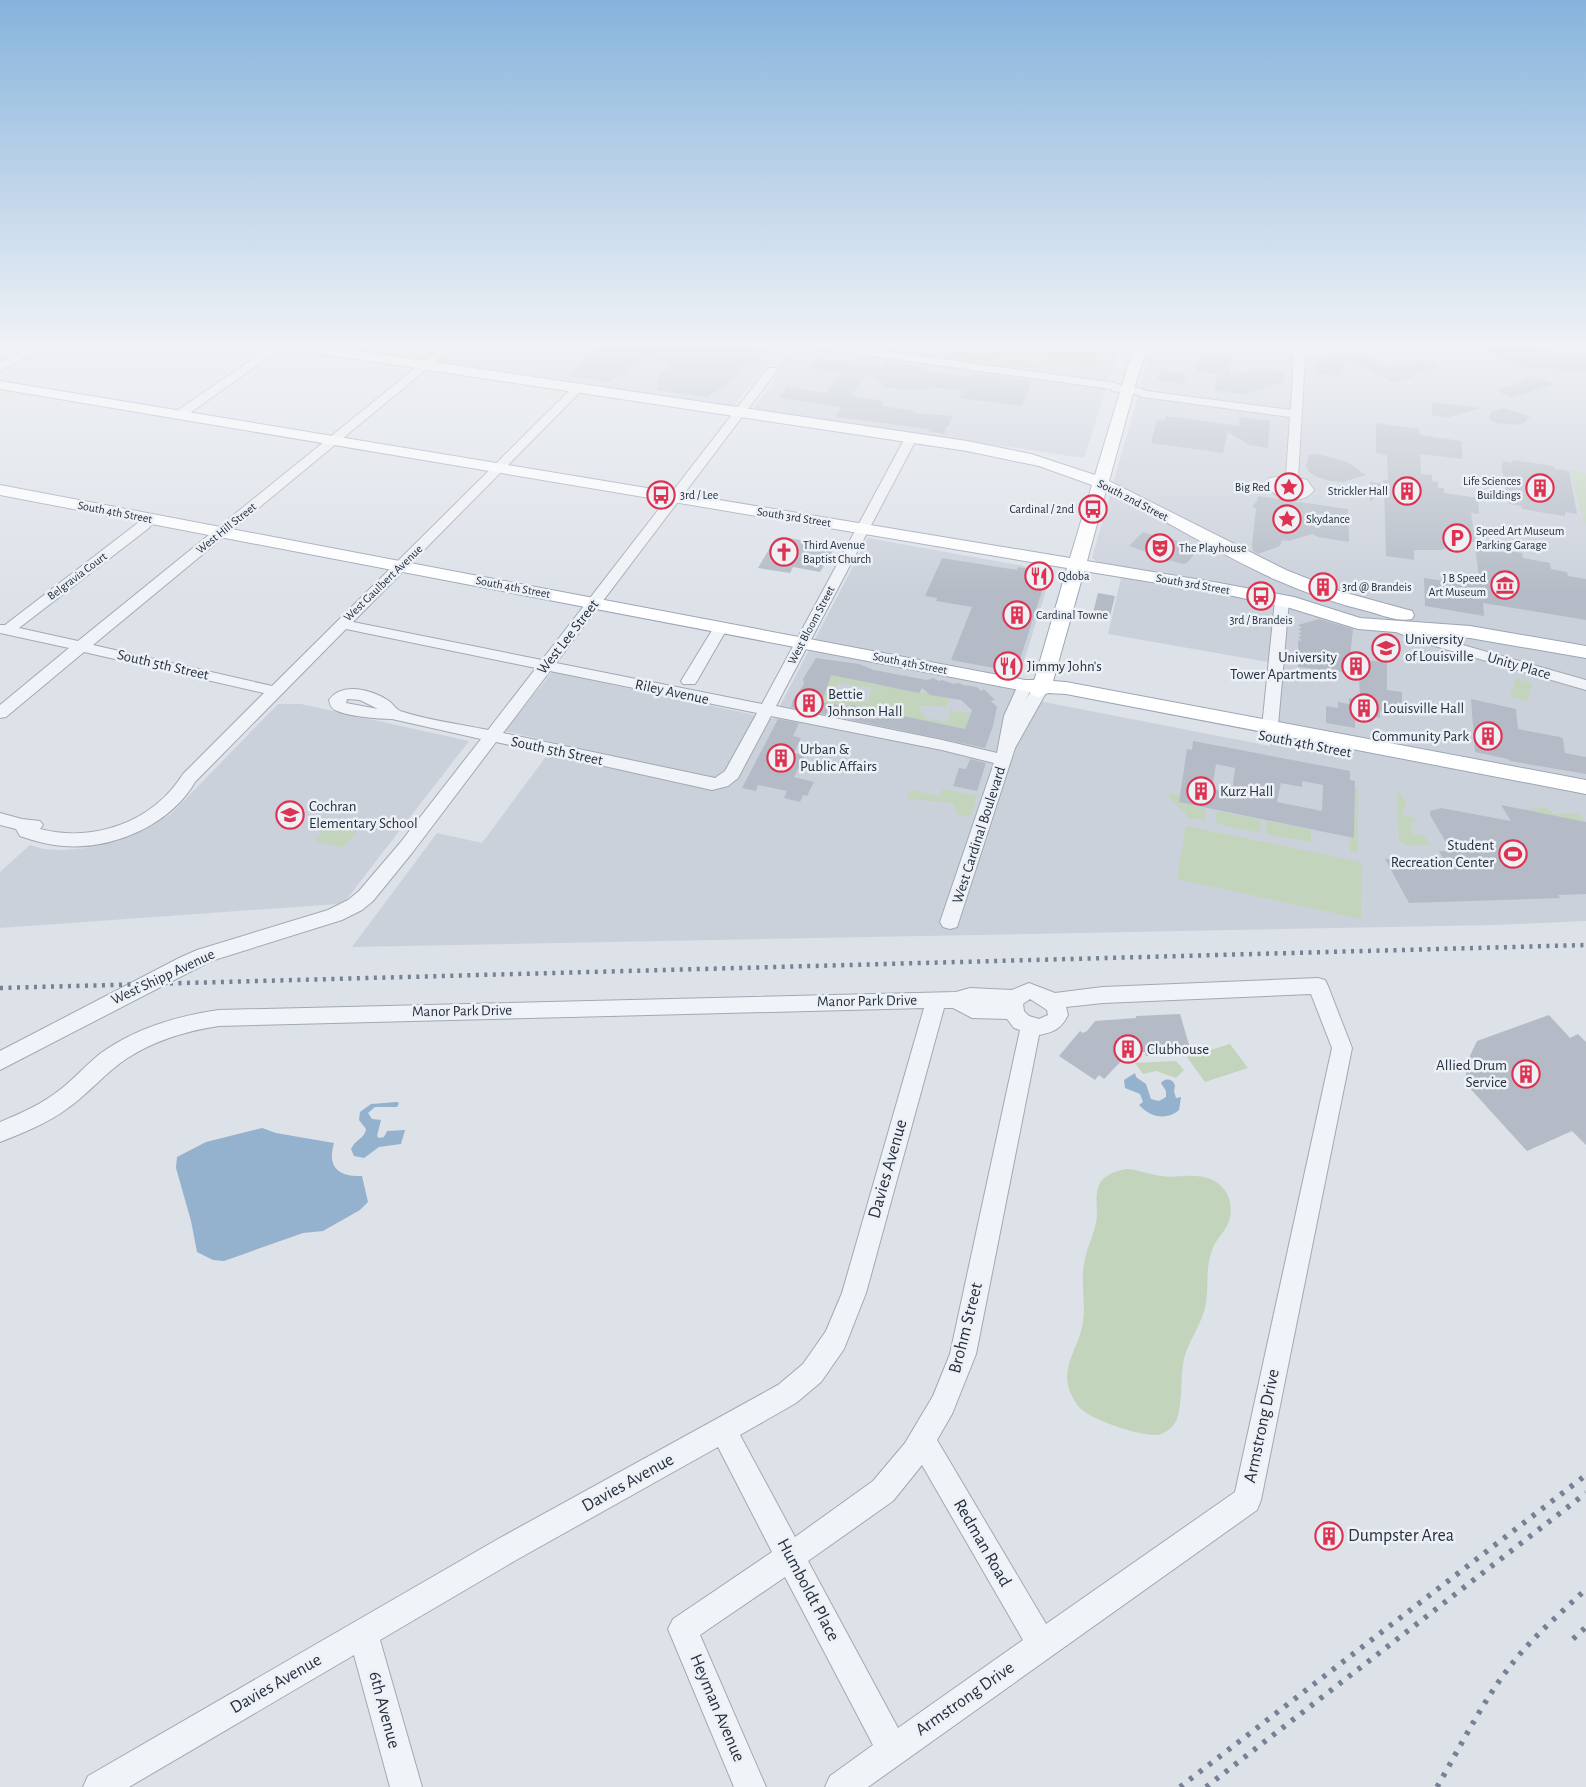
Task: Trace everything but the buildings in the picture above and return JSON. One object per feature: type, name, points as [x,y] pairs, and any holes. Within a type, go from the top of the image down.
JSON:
[{"type":"main road","name":"South 3rd Street","points":[[246,426],[1282,600],[1352,621],[1470,632],[1586,652]]},
{"type":"main road","name":"South 2nd Street","points":[[835,426],[997,451],[1045,463],[1095,480],[1268,569],[1332,595],[1376,609],[1470,632]]},
{"type":"main road","name":"West Cardinal Boulevard","points":[[1035,688],[1070,564],[1113,426]]},
{"type":"main road","name":"South 4th Street","points":[[0,490],[1035,688],[1066,688],[1586,799]]},
{"type":"main road","points":[[1352,621],[1373,618],[1376,615],[1376,609]]},
{"type":"main road","name":"South 4th Street","points":[[1270,732],[1586,787]]},
{"type":"street","name":"West Hill Street","points":[[0,714],[351,426]]},
{"type":"street","name":"West Gaulbert Avenue","points":[[10,822],[26,832],[59,840],[79,840],[109,835],[132,827],[156,813],[174,798],[186,785],[189,778],[274,691],[540,426]]},
{"type":"street","name":"West Lee Street","points":[[361,901],[406,848],[729,426]]},
{"type":"street","points":[[1292,479],[1296,426]]},
{"type":"street","name":"West Bloom Street","points":[[722,782],[732,774],[911,438]]},
{"type":"street","name":"Belgravia Court","points":[[3,626],[144,525]]},
{"type":"street","points":[[1270,732],[1282,600]]},
{"type":"street","name":"Riley Avenue","points":[[341,624],[765,711],[942,745],[1005,754]]},
{"type":"street","name":"South 5th Street","points":[[3,626],[274,691]]},
{"type":"street","name":"Unity Place","points":[[1396,626],[1426,639],[1586,685]]},
{"type":"street","points":[[689,681],[722,627]]},
{"type":"street","name":"West Cardinal Boulevard","points":[[950,922],[1005,754],[1007,737],[1020,693],[1035,688]]},
{"type":"street","name":"South 5th Street","points":[[392,714],[708,784],[722,782]]},
{"type":"street","name":"West Shipp Avenue","points":[[0,1061],[204,955],[335,915],[361,901]]},
{"type":"street","name":"Manor Park Drive","points":[[0,1132],[32,1119],[67,1098],[107,1061],[133,1044],[184,1024],[218,1018],[946,1000],[970,996],[1014,1004],[1029,992],[1046,995],[1053,1000],[1318,986]]},
{"type":"street","name":"Armstrong Drive","points":[[841,1787],[1246,1500],[1342,1048],[1318,986]]},
{"type":"street","name":"Davies Avenue","points":[[99,1787],[508,1549],[787,1394],[812,1373],[836,1340],[854,1293],[946,1000]]},
{"type":"street","points":[[1014,1004],[1023,1023],[1031,1026],[1048,1025],[1057,1014],[1053,1000]]},
{"type":"street","name":"Brohm Street","points":[[683,1629],[790,1557],[883,1491],[916,1453],[923,1441],[943,1405],[963,1354],[1031,1026]]},
{"type":"street","name":"Humboldt Place","points":[[723,1430],[893,1751]]},
{"type":"street","name":"Redman Road","points":[[923,1441],[1042,1645]]},
{"type":"street","name":"Heyman Avenue","points":[[683,1629],[750,1787]]},
{"type":"street","name":"6th Avenue","points":[[363,1633],[406,1787]]},
{"type":"shaded area","points":[[870,426],[1094,426],[1084,458]]},
{"type":"shaded area","name":"University of Louisville","points":[[1129,426],[1586,426],[1586,921],[1496,925],[352,947],[437,833],[482,843],[556,743],[505,731],[552,672],[773,719],[868,538],[1052,571],[1013,696],[1270,746],[1279,664],[1108,634],[1121,578],[1092,558]]},
{"type":"shaded area","name":"Cochran Elementary School","points":[[278,704],[301,704],[469,741],[346,900],[338,904],[0,928],[0,872],[30,845],[44,849],[62,850],[87,848],[119,841],[148,828],[171,814]]},
{"type":"green space","points":[[1570,470],[1586,473],[1586,524],[1584,523]]},
{"type":"green space","points":[[832,674],[869,682],[869,684],[947,697],[951,701],[947,703],[947,707],[921,705],[920,711],[926,718],[945,722],[949,718],[950,710],[970,713],[965,729],[851,705],[850,707],[819,701]],"holes":[[[838,683],[872,688],[868,701],[833,695]]]},
{"type":"green space","points":[[1516,678],[1532,683],[1527,701],[1510,696]]},
{"type":"green space","points":[[1355,787],[1358,787],[1358,853],[1350,851],[1350,838],[1354,838]]},
{"type":"green space","points":[[1397,788],[1408,807],[1403,807],[1403,815],[1413,817],[1417,822],[1411,823],[1412,833],[1424,836],[1430,845],[1409,846],[1399,841]]},
{"type":"green space","points":[[943,789],[977,796],[971,815],[967,817],[956,814],[957,811],[952,803],[907,799],[911,790],[940,796]]},
{"type":"green space","points":[[1169,793],[1180,795],[1179,802],[1206,809],[1205,820],[1186,818],[1186,814],[1168,797]]},
{"type":"green space","points":[[1547,807],[1553,814],[1578,813],[1586,822],[1525,810]]},
{"type":"green space","points":[[1217,811],[1261,820],[1260,833],[1218,824],[1215,821]]},
{"type":"green space","points":[[1266,821],[1311,830],[1311,842],[1266,834]]},
{"type":"green space","points":[[328,825],[357,831],[343,848],[315,841]]},
{"type":"green space","points":[[1186,826],[1362,862],[1361,919],[1177,879]]},
{"type":"green space","points":[[1230,1044],[1248,1068],[1205,1082],[1187,1057]]},
{"type":"green space","points":[[1176,1061],[1184,1070],[1176,1078],[1156,1071],[1143,1074],[1135,1063]]},
{"type":"green space","points":[[1127,1169],[1165,1177],[1195,1176],[1211,1179],[1218,1183],[1227,1194],[1231,1209],[1229,1223],[1214,1246],[1210,1257],[1206,1303],[1184,1359],[1177,1419],[1168,1430],[1157,1435],[1126,1430],[1086,1413],[1073,1399],[1067,1381],[1068,1366],[1083,1322],[1083,1268],[1086,1253],[1094,1232],[1099,1185],[1107,1176]]},
{"type":"water","points":[[1135,1073],[1136,1077],[1146,1084],[1151,1099],[1159,1101],[1166,1097],[1166,1091],[1161,1083],[1167,1080],[1172,1081],[1175,1086],[1176,1098],[1181,1097],[1179,1110],[1169,1116],[1158,1116],[1143,1109],[1139,1105],[1143,1102],[1140,1094],[1125,1088],[1124,1080]]},
{"type":"water","points":[[399,1103],[397,1107],[375,1107],[368,1113],[372,1119],[381,1120],[377,1136],[379,1138],[384,1137],[387,1131],[405,1130],[401,1144],[379,1147],[364,1158],[354,1156],[351,1149],[364,1135],[366,1129],[359,1120],[360,1112],[371,1104]]},
{"type":"water","points":[[262,1128],[276,1133],[334,1143],[332,1151],[333,1164],[336,1169],[347,1175],[362,1176],[368,1202],[360,1210],[323,1231],[303,1233],[224,1261],[213,1260],[197,1252],[191,1221],[176,1168],[177,1157],[206,1142]]},
{"type":"railway","points":[[0,988],[1586,945]]},
{"type":"railway","points":[[1180,1787],[1586,1475]]},
{"type":"railway","points":[[1206,1787],[1586,1493]]},
{"type":"railway","points":[[1437,1787],[1483,1706],[1515,1660],[1549,1623],[1586,1589]]},
{"type":"railway","points":[[1573,1639],[1586,1627]]},
{"type":"place","name":"Big Red","points":[[1289,487]]},
{"type":"place","name":"Life Sciences Buildings","points":[[1540,488]]},
{"type":"place","name":"Strickler Hall","points":[[1407,491]]},
{"type":"place","name":"3rd / Lee","points":[[661,495]]},
{"type":"place","name":"Cardinal / 2nd","points":[[1093,509]]},
{"type":"place","name":"Skydance","points":[[1287,519]]},
{"type":"place","name":"Speed Art Museum Parking Garage","points":[[1457,538]]},
{"type":"place","name":"The Playhouse","points":[[1160,548]]},
{"type":"place","name":"Third Avenue Baptist Church","points":[[784,552]]},
{"type":"place","name":"Qdoba","points":[[1039,576]]},
{"type":"place","name":"J B Speed Art Museum","points":[[1505,585]]},
{"type":"place","name":"3rd @ Brandeis","points":[[1323,587]]},
{"type":"place","name":"3rd / Brandeis","points":[[1261,596]]},
{"type":"place","name":"Cardinal Towne","points":[[1017,615]]},
{"type":"place","name":"University of Louisville","points":[[1386,648]]},
{"type":"place","name":"Jimmy John's","points":[[1008,666]]},
{"type":"place","name":"University Tower Apartments","points":[[1356,666]]},
{"type":"place","name":"Bettie Johnson Hall","points":[[809,703]]},
{"type":"place","name":"Louisville Hall","points":[[1364,708]]},
{"type":"place","name":"Community Park","points":[[1488,736]]},
{"type":"place","name":"Urban & Public Affairs","points":[[781,758]]},
{"type":"place","name":"Kurz Hall","points":[[1201,791]]},
{"type":"place","name":"Cochran Elementary School","points":[[290,815]]},
{"type":"place","name":"Student Recreation Center","points":[[1513,854]]},
{"type":"place","name":"Clubhouse","points":[[1128,1049]]},
{"type":"place","name":"Allied Drum Service","points":[[1526,1074]]},
{"type":"place","name":"Dumpster Area","points":[[1329,1536]]}]
